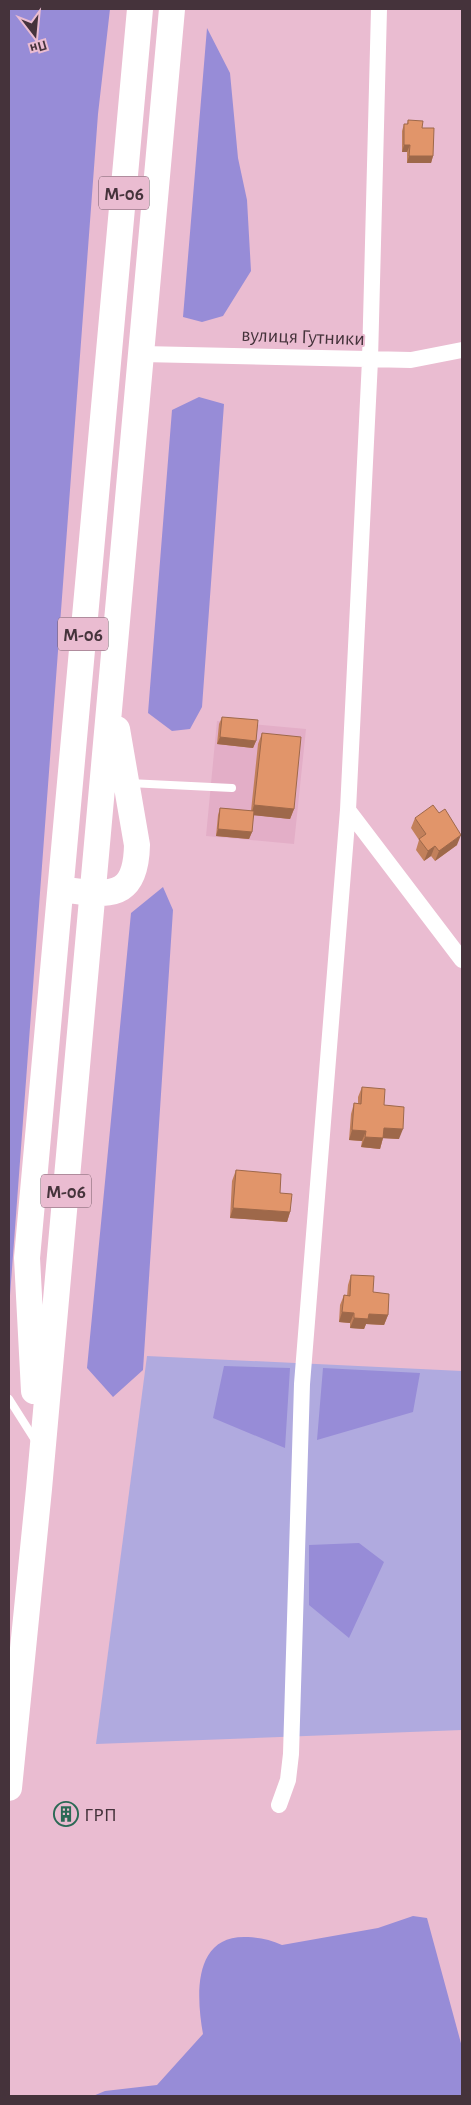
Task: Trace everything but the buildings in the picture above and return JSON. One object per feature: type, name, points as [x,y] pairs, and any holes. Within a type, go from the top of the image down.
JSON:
[{"type":"highway","name":"М-06","points":[[39,1489],[28,1258],[140,9]]},
{"type":"highway","name":"М-06","points":[[9,1788],[39,1489],[172,9]]},
{"type":"highway","points":[[60,889],[92,893],[112,892],[126,885],[132,876],[136,862],[136,845],[112,692]]},
{"type":"street","points":[[279,1805],[288,1780],[292,1754],[302,1384],[348,810],[370,360],[379,9]]},
{"type":"street","name":"вулиця Гутники","points":[[142,354],[411,360],[462,350]]},
{"type":"street","points":[[348,810],[462,960]]},
{"type":"lane","points":[[126,783],[232,788]]},
{"type":"lane","points":[[9,1399],[36,1441]]},
{"type":"shaded area","points":[[9,9],[110,9],[98,114],[9,1309]]},
{"type":"shaded area","points":[[207,28],[230,73],[238,158],[247,200],[251,271],[223,316],[202,322],[183,317]]},
{"type":"shaded area","points":[[199,397],[224,404],[202,707],[190,729],[172,731],[148,713],[172,410]]},
{"type":"shaded area","points":[[217,721],[306,729],[294,844],[206,836]]},
{"type":"shaded area","points":[[163,887],[173,910],[143,1370],[113,1397],[87,1368],[131,913]]},
{"type":"shaded area","points":[[147,1356],[462,1371],[462,1730],[96,1744]]},
{"type":"shaded area","points":[[224,1366],[290,1368],[285,1448],[213,1418]]},
{"type":"shaded area","points":[[323,1368],[420,1373],[413,1412],[317,1440]]},
{"type":"shaded area","points":[[359,1543],[384,1562],[349,1638],[309,1605],[309,1545]]},
{"type":"shaded area","points":[[413,1916],[427,1918],[462,2047],[462,2096],[93,2096],[105,2091],[157,2085],[203,2034],[199,2002],[202,1970],[208,1956],[217,1945],[230,1939],[248,1937],[282,1945],[378,1928]]},
{"type":"place","name":"ГРП","points":[[66,1814]]}]
